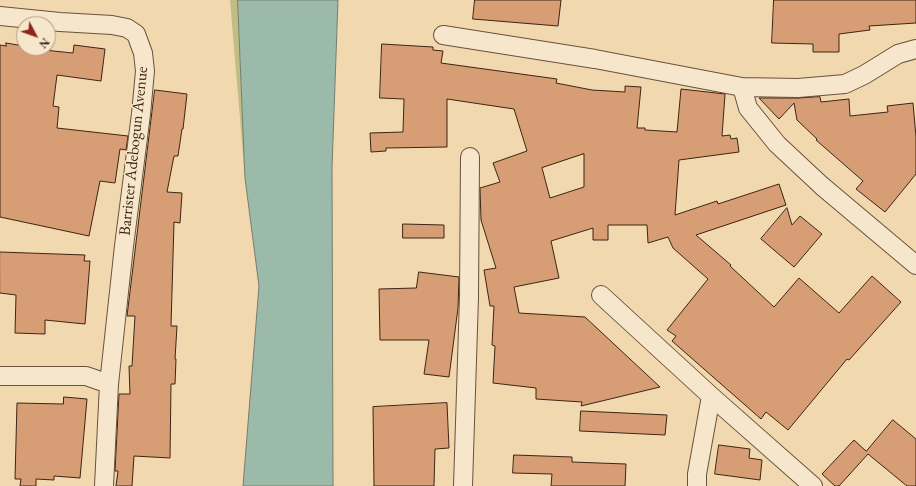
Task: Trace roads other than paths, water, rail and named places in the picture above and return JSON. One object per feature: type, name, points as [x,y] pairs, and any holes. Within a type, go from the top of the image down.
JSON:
[{"type":"street","name":"Barrister Adebogun Avenue","points":[[0,16],[112,25],[127,28],[136,34],[140,42],[145,71],[143,100],[108,384],[104,486]]},
{"type":"street","points":[[443,35],[595,59],[742,87],[798,88],[845,84],[864,75],[898,54],[916,49]]},
{"type":"street","points":[[742,87],[748,108],[777,144],[822,186],[916,265]]},
{"type":"street","points":[[463,486],[469,297],[470,157]]},
{"type":"street","points":[[601,295],[711,396],[813,486]]},
{"type":"street","points":[[0,376],[86,376],[108,384]]},
{"type":"street","points":[[697,486],[698,467],[711,396]]}]
